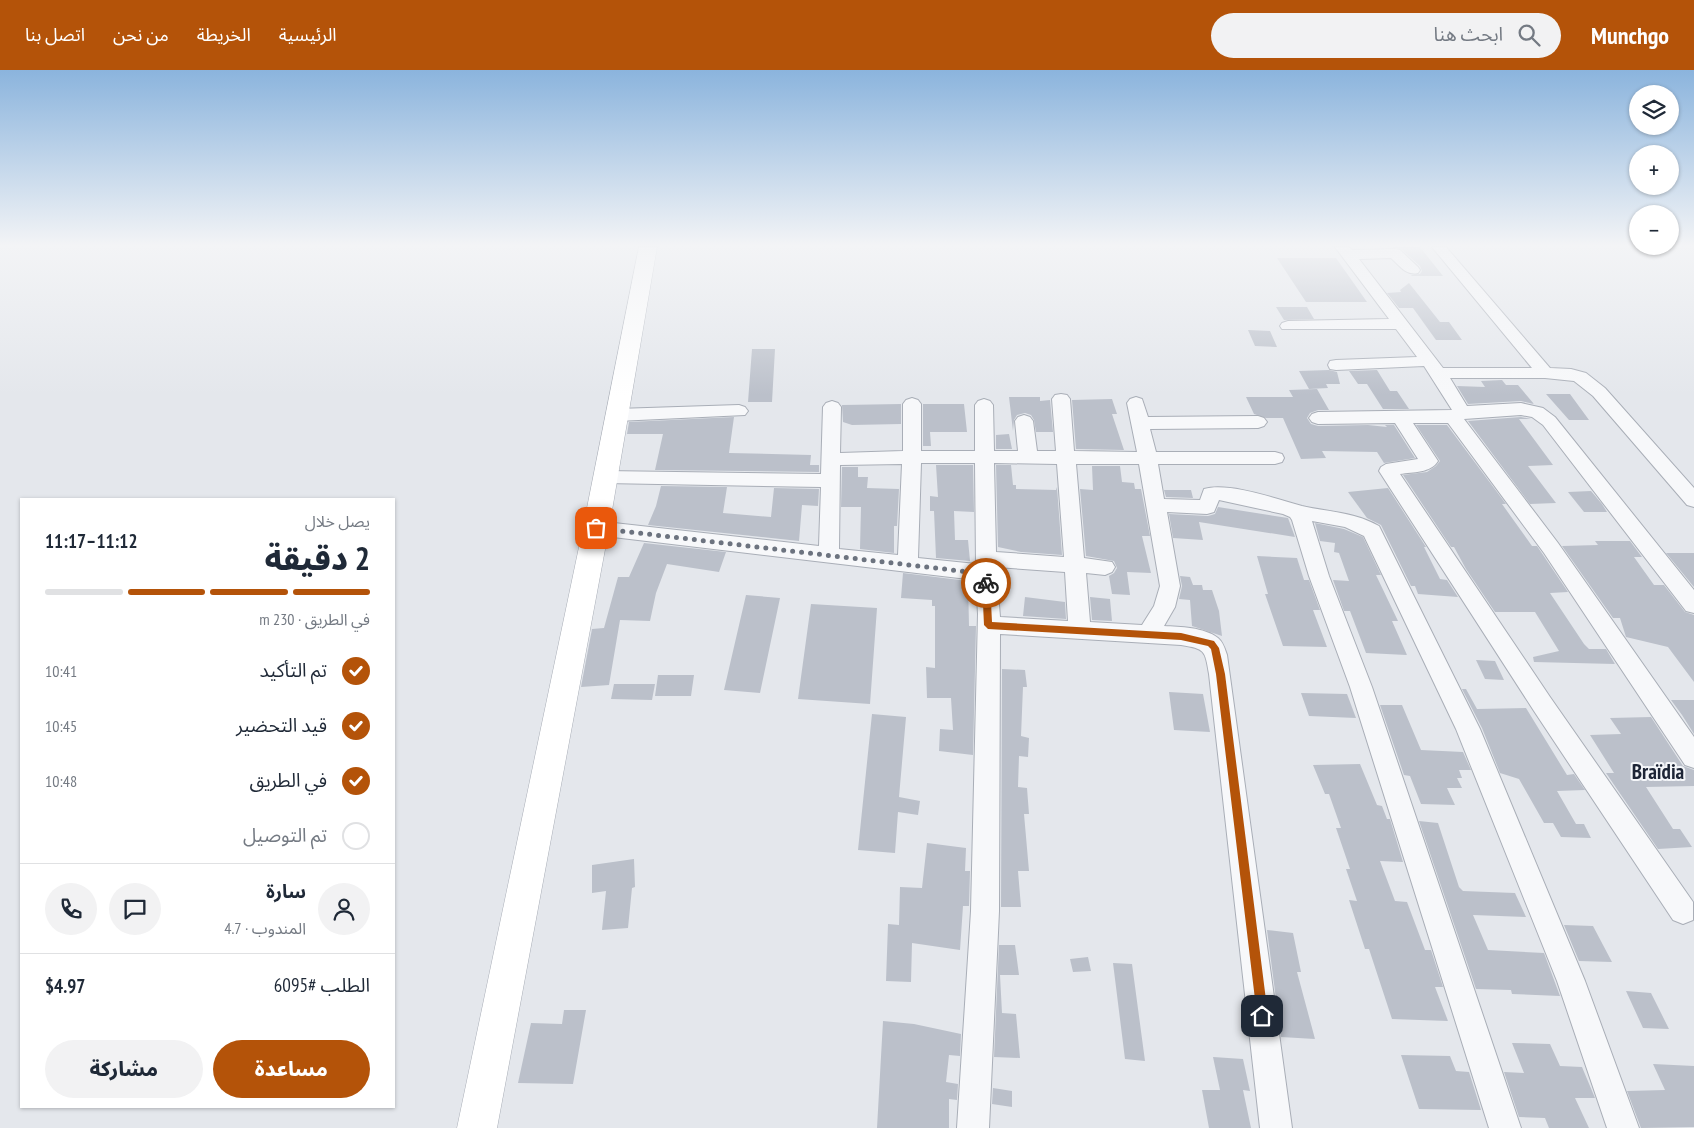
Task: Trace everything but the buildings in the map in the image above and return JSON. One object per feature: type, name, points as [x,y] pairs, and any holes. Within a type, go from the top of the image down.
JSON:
[{"type":"street","points":[[477,1128],[596,528],[639,296]]},
{"type":"street","points":[[1380,296],[1434,367],[1457,414],[1694,757]]},
{"type":"street","points":[[1481,296],[1545,372]]},
{"type":"street","points":[[1288,326],[1401,324]]},
{"type":"street","points":[[1336,365],[1434,367],[1571,374],[1587,381],[1599,392],[1694,500]]},
{"type":"street","points":[[1061,399],[1080,631]]},
{"type":"street","points":[[1136,403],[1170,586],[1164,607],[1148,634]]},
{"type":"street","points":[[908,566],[912,404]]},
{"type":"street","points":[[973,1128],[985,911],[988,625],[985,566],[984,405]]},
{"type":"street","points":[[829,555],[832,407]]},
{"type":"street","points":[[1318,418],[1401,418],[1521,409],[1537,412],[1543,415],[1694,605]]},
{"type":"street","points":[[617,415],[739,411]]},
{"type":"street","points":[[1401,418],[1429,461],[1425,464],[1395,467],[1388,471],[1542,704],[1683,910]]},
{"type":"street","points":[[1024,421],[1028,457]]},
{"type":"street","points":[[1140,423],[1258,422]]},
{"type":"street","points":[[831,459],[912,456],[1148,460],[1275,458]]},
{"type":"street","points":[[605,477],[830,481]]},
{"type":"street","points":[[1156,505],[1207,507],[1211,494],[1218,493],[1297,512],[1353,522],[1372,531],[1468,729],[1571,982],[1623,1128]]},
{"type":"street","points":[[1297,512],[1302,520],[1319,576],[1361,687],[1505,1128]]},
{"type":"street","points":[[596,528],[908,566],[1105,566]]},
{"type":"street","points":[[988,625],[1148,634],[1199,640],[1211,643],[1218,654],[1276,1128]]},
{"type":"way so far","points":[[596,528],[986,574],[986,583]]},
{"type":"district","name":"Braïdia","points":[[1658,771]]},
{"type":"route","points":[[986,583],[989,614],[988,625],[1181,636],[1211,643],[1215,648],[1218,654],[1262,1016]]}]
